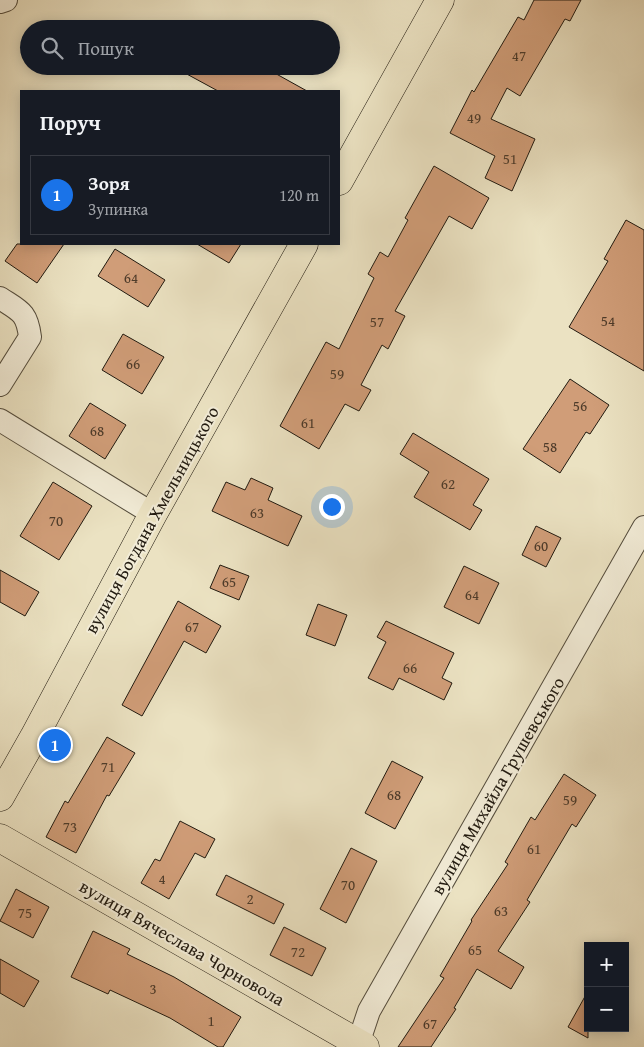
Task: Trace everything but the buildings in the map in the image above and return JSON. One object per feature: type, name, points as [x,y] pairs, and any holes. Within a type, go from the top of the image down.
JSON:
[{"type":"main road","points":[[340,179],[440,0]]},
{"type":"main road","name":"вулиця Богдана Хмельницького","points":[[0,797],[153,514],[303,245]]},
{"type":"main road","name":"вулиця Вячеслава Чорновола","points":[[0,838],[360,1046]]},
{"type":"street","points":[[0,2],[6,0]]},
{"type":"street","points":[[0,298],[22,312],[28,322],[30,337],[0,385]]},
{"type":"street","points":[[0,420],[153,514]]},
{"type":"street","name":"вулиця Михайла Грушевського","points":[[360,1046],[369,1011],[493,796],[644,527]]},
{"type":"place","name":"Зоря","points":[[55,745]]}]
